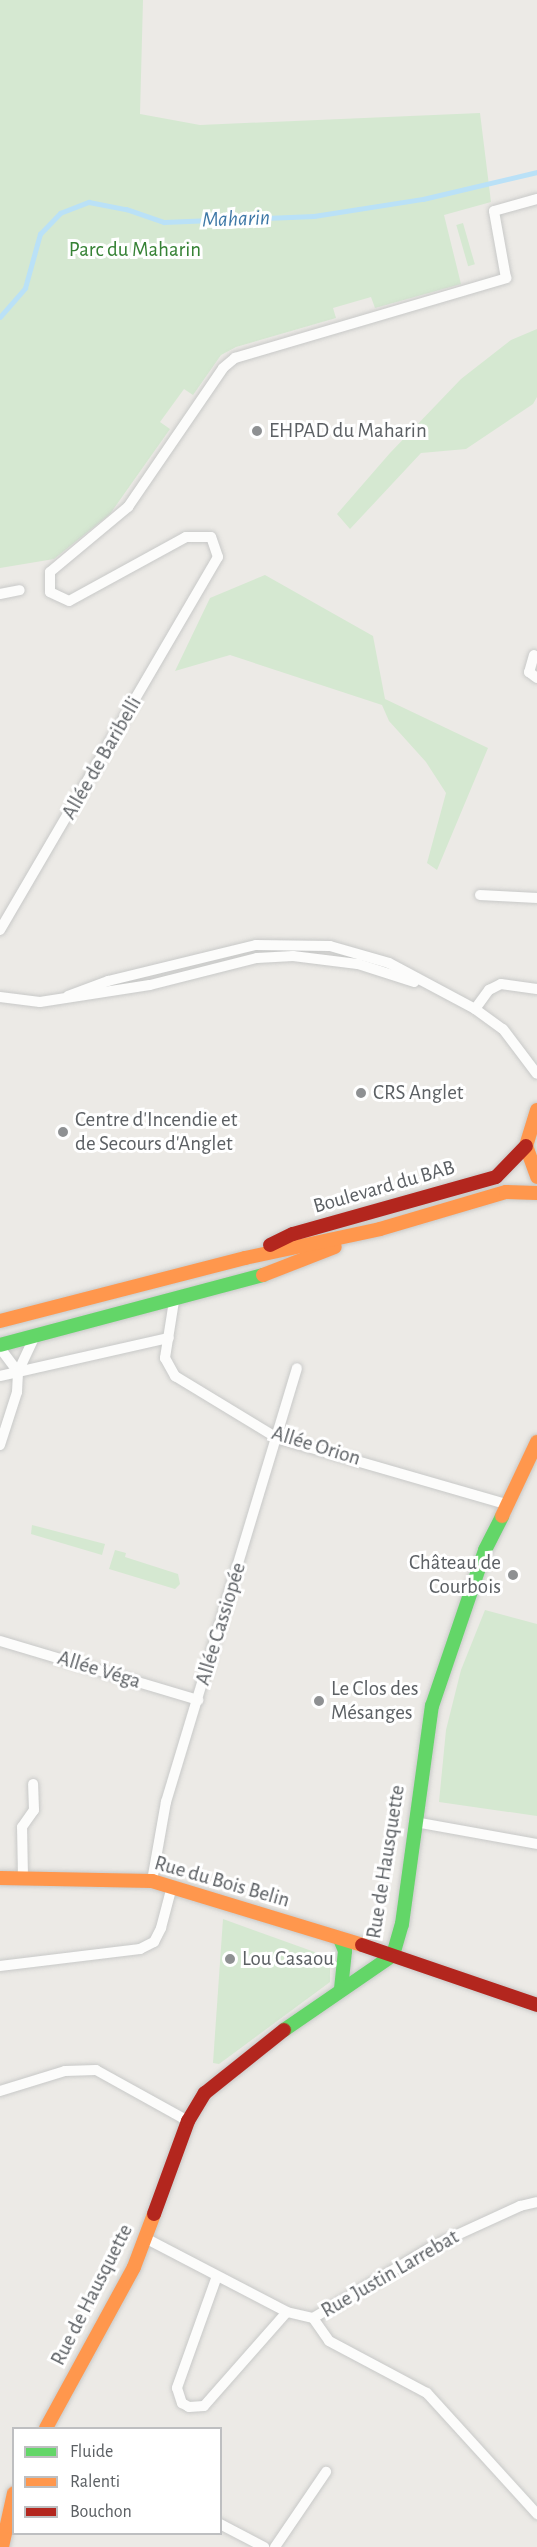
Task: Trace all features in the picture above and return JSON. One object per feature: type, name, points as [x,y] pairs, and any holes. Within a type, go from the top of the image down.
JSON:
[{"type":"street","name":"Allée de Baribelli","points":[[0,930],[218,557],[216,544],[201,535],[186,537],[69,601],[50,592],[48,582],[57,564],[128,507],[223,368],[235,358],[506,278],[494,211],[537,199]]},
{"type":"street","points":[[0,594],[20,590]]},
{"type":"street","points":[[534,655],[529,672],[537,678]]},
{"type":"street","points":[[480,895],[537,898]]},
{"type":"street","points":[[0,997],[40,1002],[68,996],[129,989],[258,958],[293,956],[358,964],[444,992],[475,1009],[503,1029],[537,1074]]},
{"type":"street","points":[[475,1009],[489,990],[501,984],[537,989]]},
{"type":"street","points":[[537,1110],[528,1131],[526,1146],[537,1178]]},
{"type":"street","name":"Boulevard du BAB","points":[[245,1258],[293,1234],[496,1177],[526,1146]]},
{"type":"street","name":"Boulevard du BAB","points":[[0,1321],[245,1258],[380,1228],[506,1192],[537,1193]]},
{"type":"street","points":[[18,1372],[0,1346],[243,1283],[380,1228]]},
{"type":"street","name":"Allée Orion","points":[[174,1301],[166,1367],[175,1376],[277,1437],[507,1504]]},
{"type":"street","points":[[0,1445],[17,1392],[18,1372],[34,1337]]},
{"type":"street","points":[[0,1376],[169,1338]]},
{"type":"street","name":"Allée Cassiopée","points":[[152,1881],[166,1802],[297,1368]]},
{"type":"street","name":"Rue de Hausquette","points":[[47,2427],[147,2239],[188,2121],[219,2078],[341,1989],[393,1955],[402,1924],[432,1706],[468,1596],[507,1504],[537,1442]]},
{"type":"street","name":"Allée Véga","points":[[0,1641],[198,1700]]},
{"type":"street","points":[[23,1877],[22,1827],[34,1810],[33,1784]]},
{"type":"street","points":[[415,1822],[537,1844]]},
{"type":"street","name":"Rue du Bois Belin","points":[[0,1878],[152,1881],[393,1955],[537,2005]]},
{"type":"street","points":[[0,1966],[140,1949],[154,1942],[161,1928],[172,1886]]},
{"type":"street","points":[[340,1939],[345,1952],[341,1989]]},
{"type":"street","points":[[0,2091],[64,2071],[96,2070],[188,2121]]},
{"type":"street","name":"Rue Justin Larrebat","points":[[147,2239],[287,2312],[313,2318],[435,2245],[520,2206],[537,2202]]},
{"type":"street","points":[[218,2276],[177,2388],[182,2403],[189,2407],[204,2406],[287,2312]]},
{"type":"street","points":[[313,2318],[329,2341],[427,2393],[537,2514]]},
{"type":"street","points":[[275,2547],[326,2472]]},
{"type":"street","points":[[2,2547],[12,2502]]},
{"type":"street","points":[[222,2525],[264,2547]]},
{"type":"green space","name":"Parc du Maharin","points":[[0,0],[143,0],[140,114],[200,125],[480,113],[491,202],[444,215],[461,284],[375,308],[371,297],[333,308],[336,318],[236,347],[221,355],[193,395],[184,389],[160,422],[170,429],[110,514],[54,559],[0,568]]},
{"type":"green space","points":[[463,223],[475,264],[468,266],[456,225]]},
{"type":"green space","points":[[537,329],[537,397],[533,404],[466,449],[421,453],[350,529],[337,514],[390,453],[461,379],[511,340]]},
{"type":"green space","points":[[265,575],[373,636],[385,699],[488,748],[437,870],[427,863],[446,793],[426,762],[389,721],[382,705],[230,655],[175,671],[210,598]]},
{"type":"green space","points":[[32,1525],[105,1544],[102,1555],[31,1534]]},
{"type":"green space","points":[[115,1550],[126,1553],[125,1557],[178,1574],[180,1584],[175,1589],[109,1569]]},
{"type":"green space","points":[[485,1610],[537,1624],[537,1816],[439,1802],[446,1730],[461,1670]]},
{"type":"green space","points":[[223,1919],[323,1955],[330,1962],[330,1982],[219,2064],[213,2063]]},
{"type":"waterway","name":"Maharin","points":[[0,317],[25,288],[40,234],[60,213],[89,202],[126,209],[164,222],[314,216],[423,199],[537,172]]},
{"type":"traffic: fast","points":[[0,1345],[263,1275]]},
{"type":"traffic: fast","points":[[284,2030],[393,1955],[402,1924],[432,1706],[485,1550],[502,1516]]},
{"type":"traffic: fast","points":[[340,1939],[345,1951],[341,1989]]},
{"type":"traffic: slow","points":[[537,1110],[526,1146],[537,1177]]},
{"type":"traffic: slow","points":[[0,1321],[245,1258],[380,1229],[506,1192],[537,1193]]},
{"type":"traffic: slow","points":[[263,1275],[335,1247]]},
{"type":"traffic: slow","points":[[502,1516],[537,1442]]},
{"type":"traffic: slow","points":[[0,1878],[152,1881],[362,1945]]},
{"type":"traffic: slow","points":[[47,2427],[134,2267],[154,2214]]},
{"type":"traffic: slow","points":[[2,2547],[12,2502]]},
{"type":"traffic: jam","points":[[270,1245],[293,1234],[496,1177],[526,1146]]},
{"type":"traffic: jam","points":[[362,1945],[537,2005]]},
{"type":"traffic: jam","points":[[154,2214],[188,2121],[205,2093],[284,2030]]},
{"type":"place","name":"EHPAD du Maharin","points":[[257,431]]},
{"type":"place","name":"CRS Anglet","points":[[361,1093]]},
{"type":"place","name":"Centre d'Incendie et de Secours d'Anglet","points":[[63,1132]]},
{"type":"place","name":"Château de Courbois","points":[[513,1575]]},
{"type":"place","name":"Le Clos des Mésanges","points":[[319,1701]]},
{"type":"place","name":"Lou Casaou","points":[[230,1959]]}]
